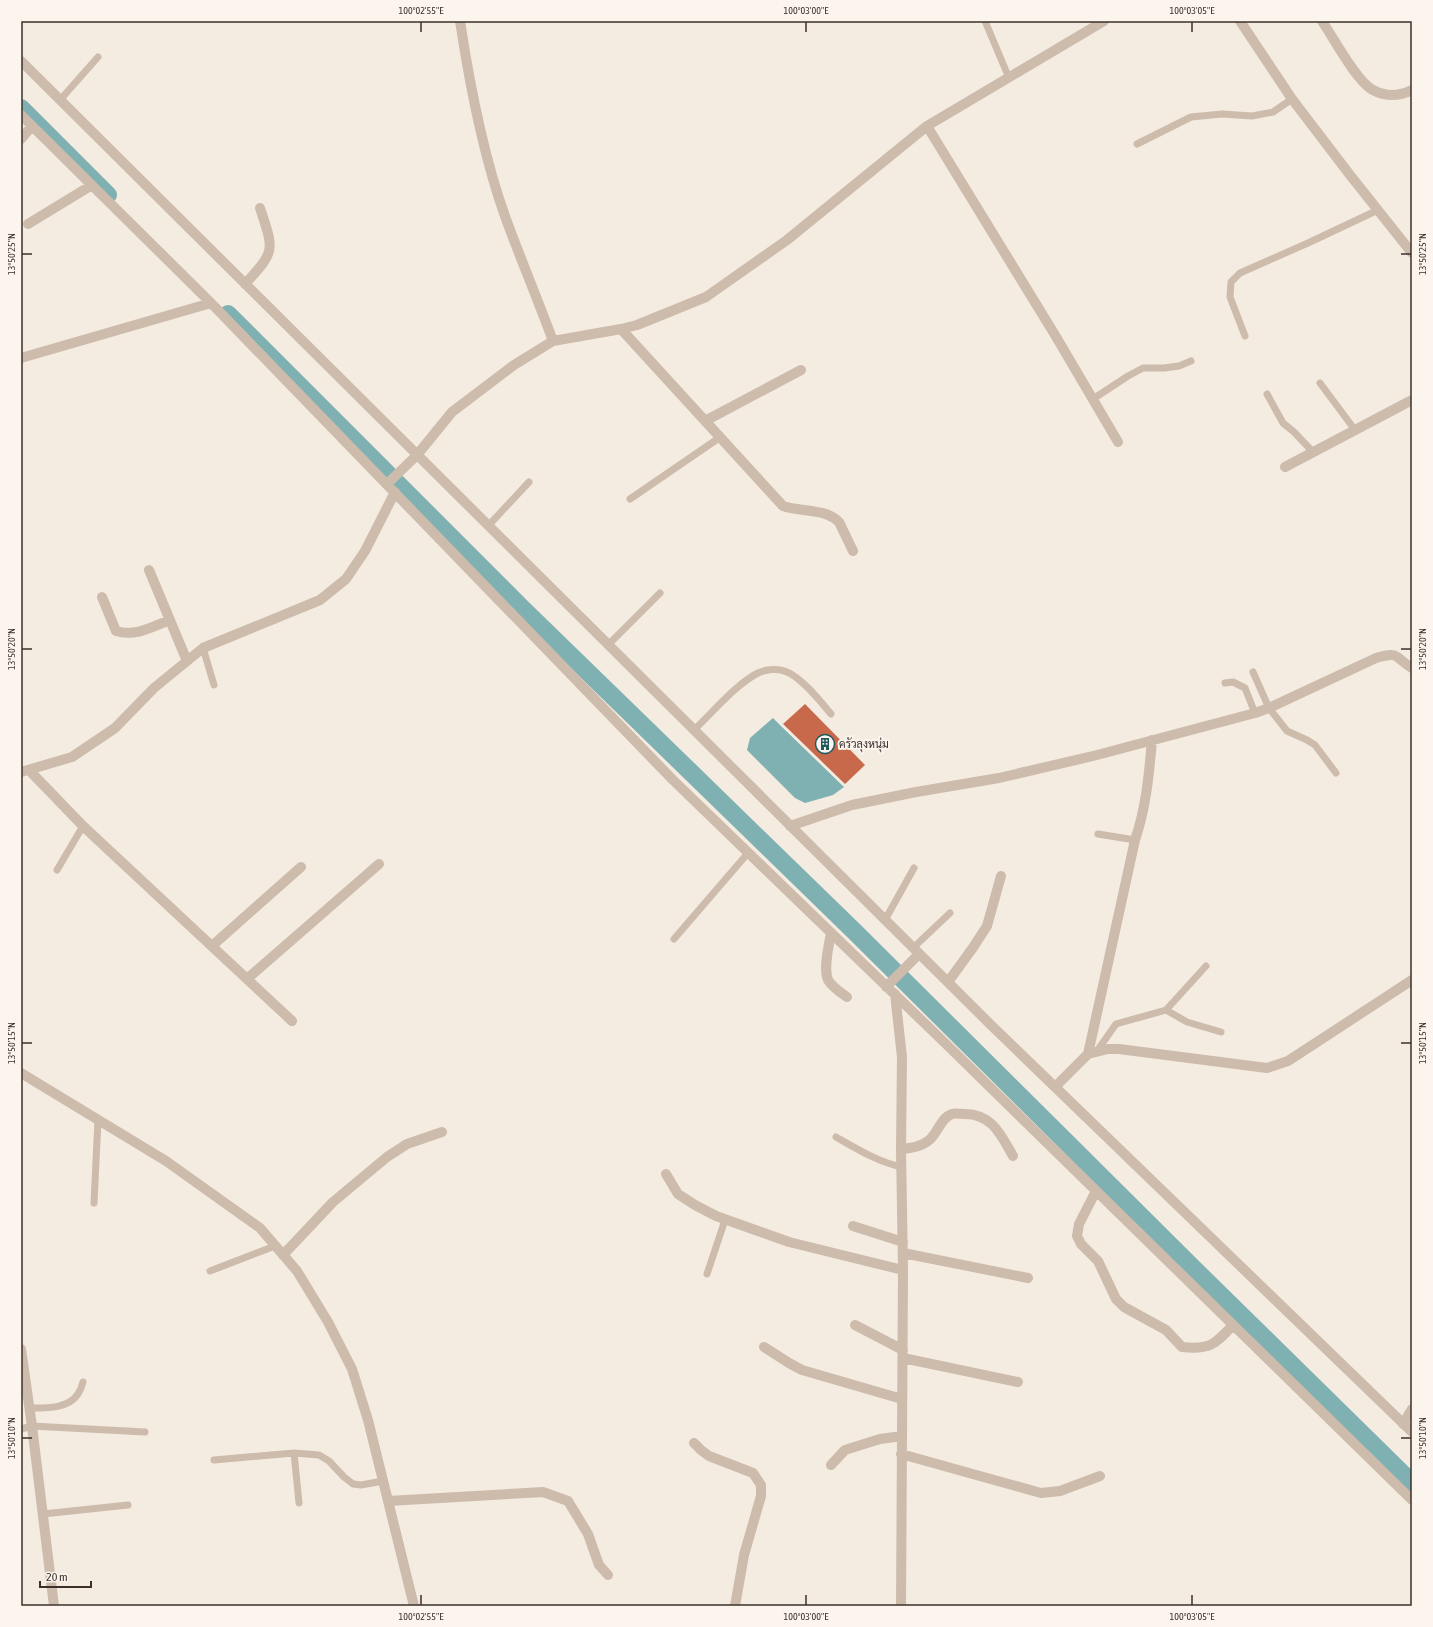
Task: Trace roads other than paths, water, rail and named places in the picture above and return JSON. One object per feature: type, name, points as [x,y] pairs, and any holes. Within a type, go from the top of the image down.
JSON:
[{"type":"street","points":[[460,21],[466,59],[484,144],[506,218],[553,341]]},
{"type":"street","points":[[389,482],[414,458],[452,412],[514,364],[553,341],[637,325],[706,297],[787,240],[927,126],[1104,21]]},
{"type":"street","points":[[1240,21],[1292,100],[1378,210],[1408,238],[1412,253]]},
{"type":"street","points":[[1322,21],[1356,73],[1367,85],[1374,90],[1387,94],[1402,95],[1412,90]]},
{"type":"street","points":[[21,61],[245,284],[414,458],[488,526],[1054,1087],[1412,1432]]},
{"type":"street","points":[[21,115],[389,482],[395,492],[668,774],[1412,1500]]},
{"type":"street","points":[[21,139],[32,126]]},
{"type":"street","points":[[927,126],[1118,442]]},
{"type":"street","points":[[28,224],[92,185]]},
{"type":"street","points":[[245,284],[264,262],[270,249],[270,238],[260,208]]},
{"type":"street","points":[[21,358],[211,303]]},
{"type":"street","points":[[621,329],[783,506],[791,509],[819,512],[836,518],[853,551]]},
{"type":"street","points":[[705,421],[801,370]]},
{"type":"street","points":[[1285,467],[1412,400]]},
{"type":"street","points":[[292,1021],[213,945],[25,771],[72,757],[116,728],[154,688],[204,648],[320,600],[346,579],[365,551],[395,492]]},
{"type":"street","points":[[149,570],[187,661]]},
{"type":"street","points":[[102,597],[116,631],[125,634],[136,633],[170,620]]},
{"type":"street","points":[[790,826],[852,805],[916,792],[999,778],[1152,740],[1269,708],[1376,658],[1390,654],[1399,658],[1412,668]]},
{"type":"street","points":[[1092,1053],[1135,840],[1141,822],[1147,794],[1152,740]]},
{"type":"street","points":[[248,978],[379,864]]},
{"type":"street","points":[[213,945],[301,867]]},
{"type":"street","points":[[948,982],[972,949],[986,926],[1002,876]]},
{"type":"street","points":[[830,933],[827,964],[828,979],[835,988],[847,997]]},
{"type":"street","points":[[886,987],[910,962],[916,951]]},
{"type":"street","points":[[1054,1087],[1092,1053],[1119,1049],[1267,1068],[1288,1061],[1412,980]]},
{"type":"street","points":[[895,994],[902,1057],[901,1149],[903,1354],[901,1454],[901,1606]]},
{"type":"street","points":[[21,1073],[166,1161],[260,1228],[297,1271],[328,1322],[352,1369],[368,1420],[414,1606]]},
{"type":"street","points":[[901,1149],[918,1146],[928,1141],[941,1123],[952,1114],[968,1114],[984,1118],[996,1127],[1013,1156]]},
{"type":"street","points":[[283,1255],[333,1202],[387,1157],[407,1144],[442,1132]]},
{"type":"street","points":[[666,1174],[678,1194],[695,1205],[725,1220],[789,1242],[903,1270]]},
{"type":"street","points":[[1096,1191],[1079,1224],[1077,1236],[1081,1244],[1098,1261],[1116,1299],[1124,1307],[1166,1330],[1182,1347],[1196,1349],[1209,1347],[1218,1341],[1233,1325]]},
{"type":"street","points":[[853,1226],[903,1242]]},
{"type":"street","points":[[903,1253],[1028,1278]]},
{"type":"street","points":[[855,1325],[903,1354],[1018,1382]]},
{"type":"street","points":[[764,1347],[802,1370],[902,1399]]},
{"type":"street","points":[[21,1354],[30,1408],[54,1606]]},
{"type":"street","points":[[1403,1424],[1412,1409]]},
{"type":"street","points":[[831,1465],[845,1450],[880,1439],[902,1436]]},
{"type":"street","points":[[694,1443],[710,1456],[753,1473],[761,1485],[761,1496],[744,1554],[735,1606]]},
{"type":"street","points":[[901,1454],[1041,1493],[1060,1491],[1100,1476]]},
{"type":"street","points":[[388,1501],[543,1492],[568,1500],[588,1534],[599,1565],[608,1575]]},
{"type":"lane","points":[[984,21],[1009,78]]},
{"type":"lane","points":[[60,100],[98,57]]},
{"type":"lane","points":[[1137,144],[1191,117],[1222,114],[1252,116],[1273,112],[1292,100]]},
{"type":"lane","points":[[1245,336],[1230,297],[1231,282],[1240,273],[1378,210]]},
{"type":"lane","points":[[1092,399],[1143,368],[1179,366],[1191,361]]},
{"type":"lane","points":[[1320,383],[1355,430]]},
{"type":"lane","points":[[1267,394],[1283,423],[1313,452]]},
{"type":"lane","points":[[630,499],[720,438]]},
{"type":"lane","points":[[488,526],[529,482]]},
{"type":"lane","points":[[608,645],[660,593]]},
{"type":"lane","points":[[204,648],[214,685]]},
{"type":"lane","points":[[694,730],[742,684],[758,672],[772,669],[788,672],[809,688],[831,714]]},
{"type":"lane","points":[[1253,672],[1269,708],[1287,731],[1315,745],[1336,773]]},
{"type":"lane","points":[[1225,683],[1233,682],[1245,688],[1255,712]]},
{"type":"lane","points":[[57,870],[83,826]]},
{"type":"lane","points":[[1098,834],[1135,840]]},
{"type":"lane","points":[[674,939],[748,853]]},
{"type":"lane","points":[[885,920],[914,868]]},
{"type":"lane","points":[[916,951],[950,913]]},
{"type":"lane","points":[[1092,1053],[1116,1024],[1166,1010],[1206,966]]},
{"type":"lane","points":[[1166,1010],[1187,1022],[1221,1032]]},
{"type":"lane","points":[[94,1203],[98,1120]]},
{"type":"lane","points":[[836,1137],[870,1156],[891,1165],[902,1167]]},
{"type":"lane","points":[[707,1274],[725,1220]]},
{"type":"lane","points":[[210,1271],[275,1246]]},
{"type":"lane","points":[[30,1408],[58,1407],[72,1400],[78,1394],[83,1382]]},
{"type":"lane","points":[[21,1429],[32,1426],[145,1432]]},
{"type":"lane","points":[[294,1453],[300,1503]]},
{"type":"lane","points":[[214,1460],[294,1453],[319,1455],[329,1461],[353,1484],[361,1485],[383,1482]]},
{"type":"lane","points":[[43,1514],[128,1505]]},
{"type":"water","points":[[773,718],[844,787],[833,795],[805,803],[795,798],[747,750],[750,738]]},
{"type":"waterway","points":[[21,108],[108,195]]},
{"type":"waterway","points":[[228,314],[520,606],[855,932],[1412,1483]]},
{"type":"place","name":"ครัวลุงหนุ่ม","points":[[825,744]]}]
